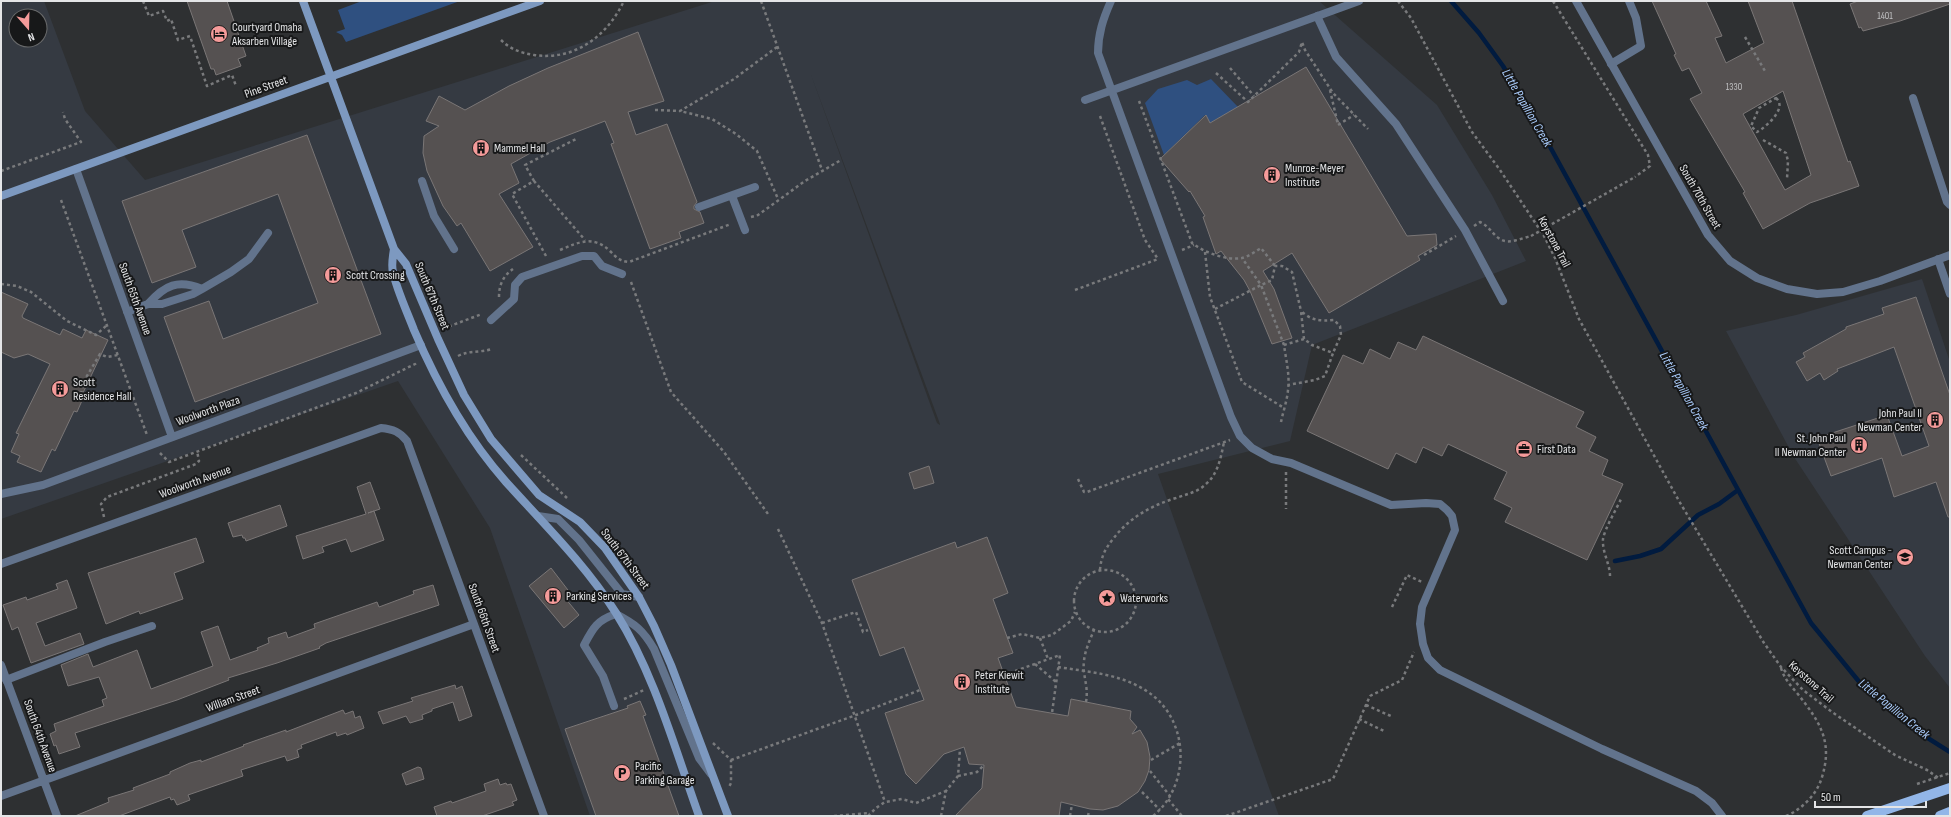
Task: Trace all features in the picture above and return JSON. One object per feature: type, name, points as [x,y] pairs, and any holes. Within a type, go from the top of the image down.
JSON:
[{"type":"main road","name":"South 67th Street","points":[[302,1],[394,249],[406,264],[464,395],[491,439],[539,495],[580,522],[605,548],[639,597],[671,665],[728,816]]},
{"type":"main road","name":"Pine Street","points":[[1,196],[540,1]]},
{"type":"main road","name":"South 67th Street","points":[[394,249],[392,271],[421,345],[441,388],[460,420],[506,481],[598,586],[631,638],[655,696],[699,816]]},
{"type":"main road","points":[[1867,816],[1946,786]]},
{"type":"main road","points":[[1940,816],[1950,812]]},
{"type":"street","points":[[1111,1],[1100,25],[1098,53],[1231,417],[1240,436],[1252,448],[1272,459],[1287,462],[1391,505],[1426,503],[1440,504],[1452,516],[1455,530],[1422,607],[1420,624],[1421,636],[1428,658],[1440,670],[1602,750],[1696,791],[1712,803],[1722,816]]},
{"type":"street","points":[[1085,100],[1359,1]]},
{"type":"street","name":"South 70th Street","points":[[1576,1],[1708,235],[1730,261],[1757,278],[1787,289],[1817,294],[1842,292],[1880,281],[1950,255]]},
{"type":"street","points":[[1611,64],[1641,46],[1636,18],[1629,1]]},
{"type":"street","points":[[1317,16],[1336,57],[1401,131],[1465,230],[1503,301]]},
{"type":"street","points":[[1913,98],[1947,202],[1950,205]]},
{"type":"street","name":"South 65th Avenue","points":[[76,169],[172,437]]},
{"type":"street","points":[[422,181],[434,216],[454,248]]},
{"type":"street","points":[[699,208],[755,187]]},
{"type":"street","points":[[732,196],[745,230]]},
{"type":"street","points":[[128,312],[148,304],[162,304],[193,294],[202,289],[231,272],[249,259],[268,233]]},
{"type":"street","points":[[491,320],[514,299],[515,284],[522,277],[582,256],[594,256],[602,266],[622,274]]},
{"type":"street","points":[[1938,259],[1950,294]]},
{"type":"street","points":[[148,304],[159,292],[169,286],[180,284],[193,285],[202,289]]},
{"type":"street","name":"Woolworth Plaza","points":[[1,494],[43,485],[421,345]]},
{"type":"street","name":"Woolworth Avenue","points":[[1,564],[380,428],[390,429],[397,432]]},
{"type":"street","name":"South 66th Street","points":[[397,432],[408,442],[544,816]]},
{"type":"street","points":[[538,516],[558,520],[579,540],[622,594],[639,597]]},
{"type":"street","points":[[614,706],[603,676],[584,645],[593,626],[606,617],[616,614],[633,623],[648,638],[654,649],[699,758],[713,778]]},
{"type":"street","name":"William Street","points":[[1,796],[474,624]]},
{"type":"street","points":[[6,680],[105,642],[152,626]]},
{"type":"street","name":"South 64th Avenue","points":[[1,665],[56,816]]},
{"type":"path","points":[[143,1],[149,16],[164,11],[167,21],[171,19],[178,40],[190,36],[207,86],[232,75],[236,86]]},
{"type":"path","points":[[501,40],[513,49],[525,54],[542,56],[557,55],[575,50],[593,41],[605,30],[614,19],[624,1]]},
{"type":"path","points":[[761,1],[822,170]]},
{"type":"path","name":"Keystone Trail","points":[[1398,1],[1411,18],[1472,132],[1500,170],[1544,236],[1579,318],[1679,501],[1764,643],[1781,667],[1803,690],[1864,736],[1895,755],[1927,770],[1946,786]]},
{"type":"path","points":[[1531,236],[1635,177],[1650,166],[1648,155],[1553,1]]},
{"type":"path","points":[[1746,37],[1766,71]]},
{"type":"path","points":[[1216,73],[1248,102],[1299,52],[1302,42],[1304,50],[1329,87],[1368,129]]},
{"type":"path","points":[[680,111],[734,79],[777,47]]},
{"type":"path","points":[[1230,68],[1254,96]]},
{"type":"path","points":[[1329,87],[1338,125],[1354,115]]},
{"type":"path","points":[[1776,98],[1779,100],[1780,106],[1769,125],[1757,132],[1754,130],[1751,126],[1752,121],[1759,108],[1776,98]]},
{"type":"path","points":[[1139,101],[1192,243],[1204,252],[1213,255],[1242,258],[1261,248],[1275,266],[1272,280],[1215,308]]},
{"type":"path","points":[[655,110],[680,111],[712,120],[736,134],[758,151],[778,199]]},
{"type":"path","points":[[1,171],[81,142],[65,120],[63,112]]},
{"type":"path","points":[[1100,116],[1145,240],[1158,259]]},
{"type":"path","points":[[576,139],[525,164],[534,181],[584,240]]},
{"type":"path","points":[[1763,140],[1786,153],[1788,161],[1787,179]]},
{"type":"path","points":[[558,251],[584,240],[596,241],[609,249],[618,259],[629,262],[758,215],[778,199],[822,170],[842,160]]},
{"type":"path","points":[[534,181],[512,194],[544,256],[551,254]]},
{"type":"path","points":[[61,200],[147,435]]},
{"type":"path","points":[[1074,290],[1194,245]]},
{"type":"path","points":[[1204,252],[1210,297],[1242,382],[1284,408]]},
{"type":"path","points":[[1242,258],[1261,286],[1284,345],[1288,385],[1281,422]]},
{"type":"path","points":[[1275,266],[1282,266],[1292,272],[1301,311],[1304,340]]},
{"type":"path","points":[[499,303],[499,288],[503,278],[511,270],[516,268]]},
{"type":"path","points":[[631,282],[671,392],[724,452],[768,514]]},
{"type":"path","points":[[1,284],[17,286],[31,292],[62,317],[82,330],[96,335],[106,326]]},
{"type":"path","points":[[1288,385],[1315,380],[1325,376],[1341,335],[1340,326],[1334,320],[1321,321],[1309,318],[1301,311]]},
{"type":"path","points":[[438,321],[445,326],[450,326],[485,313]]},
{"type":"path","points":[[1284,345],[1304,340],[1312,345],[1333,353]]},
{"type":"path","points":[[460,364],[457,357],[467,352],[482,352],[492,349]]},
{"type":"path","points":[[81,394],[84,381],[100,354],[107,357],[118,355]]},
{"type":"path","points":[[158,451],[169,462],[356,393],[415,364],[416,366]]},
{"type":"path","points":[[1078,479],[1084,492],[1087,492],[1224,442],[1217,468],[1207,483],[1199,490],[1151,507],[1134,517],[1121,529],[1106,548],[1102,557],[1100,570]]},
{"type":"path","points":[[107,526],[101,504],[107,497],[196,464],[199,461],[197,451]]},
{"type":"path","points":[[519,453],[571,502]]},
{"type":"path","points":[[1286,509],[1287,462]]},
{"type":"path","points":[[1610,576],[1610,566],[1605,556],[1603,539],[1621,499]]},
{"type":"path","points":[[778,529],[796,564],[822,623],[856,715],[885,802]]},
{"type":"path","points":[[1100,570],[1111,570],[1120,574],[1128,580],[1135,594],[1135,608],[1131,618],[1124,625],[1115,630],[1105,632],[1094,630],[1085,625],[1076,611],[1074,597],[1076,588],[1082,579],[1091,573],[1100,570]]},
{"type":"path","points":[[1392,606],[1407,574],[1431,587]]},
{"type":"path","points":[[1007,638],[1022,634],[1040,638],[1052,635],[1071,621],[1076,611]]},
{"type":"path","points":[[822,623],[856,612],[863,632],[868,630]]},
{"type":"path","points":[[1086,702],[1088,687],[1084,671],[1086,648],[1094,630]]},
{"type":"path","points":[[1226,816],[1333,779],[1370,696],[1402,680],[1421,636]]},
{"type":"path","points":[[1040,638],[1048,659]]},
{"type":"path","points":[[1004,675],[1060,655],[1052,713]]},
{"type":"path","points":[[1035,664],[1056,683]]},
{"type":"path","points":[[1058,667],[1107,674],[1130,682],[1148,692],[1162,704],[1172,719],[1180,743],[1181,762],[1178,778],[1169,798],[1160,810],[1153,816]]},
{"type":"path","points":[[1781,667],[1783,677],[1816,716],[1824,732],[1826,749],[1826,765],[1820,784],[1797,812],[1786,816]]},
{"type":"path","points":[[624,699],[644,690]]},
{"type":"path","points":[[731,760],[856,715],[920,690]]},
{"type":"path","points":[[1366,705],[1393,717]]},
{"type":"path","points":[[1359,719],[1386,732]]},
{"type":"path","points":[[1151,760],[1180,743]]},
{"type":"path","points":[[941,816],[946,791],[958,776],[960,748]]},
{"type":"path","points":[[958,776],[977,772],[984,765]]},
{"type":"path","points":[[1150,771],[1182,816]]},
{"type":"path","points":[[1917,784],[1950,772]]},
{"type":"path","points":[[834,816],[869,815],[885,802],[902,799],[916,803],[946,791]]},
{"type":"path","points":[[1142,792],[1160,810]]},
{"type":"path","points":[[1070,816],[1072,804]]},
{"type":"path","points":[[1088,816],[1089,811]]},
{"type":"shaded area","points":[[1,1],[44,1],[47,8],[8,8],[8,48],[48,48],[48,12],[85,111],[145,180],[715,1],[1319,1],[1437,105],[1492,195],[1526,261],[1312,345],[1290,441],[1158,474],[1279,816],[590,816],[490,528],[398,381],[1,519]],"holes":[[[810,72],[940,424],[937,423]]]},
{"type":"shaded area","points":[[362,1],[460,1],[346,42],[342,35],[336,32],[345,29],[338,10]]},
{"type":"shaded area","points":[[1211,79],[1238,107],[1210,123],[1205,115],[1164,155],[1145,103],[1158,89],[1187,80],[1197,85]]},
{"type":"shaded area","name":"Scott Campus - Newman Center","points":[[1922,279],[1950,362],[1950,688],[1925,656],[1794,457],[1726,331],[1796,315]]},
{"type":"building","name":"Courtyard Omaha Aksarben Village","points":[[187,1],[227,1],[246,56],[238,59],[241,66],[216,75],[214,69],[211,69]]},
{"type":"building","points":[[1652,1],[1706,1],[1722,36],[1715,38],[1726,63],[1764,43],[1748,1],[1792,1],[1848,162],[1850,161],[1859,186],[1810,203],[1763,229],[1743,193],[1745,192],[1690,99],[1702,93],[1689,68],[1682,71],[1674,55],[1676,54]],"holes":[[[1783,91],[1811,175],[1785,190],[1743,114]]]},
{"type":"building","points":[[1858,1],[1950,1],[1950,4],[1900,21],[1863,31],[1861,27],[1859,28],[1850,4]]},
{"type":"building","name":"Mammel Hall","points":[[638,32],[664,101],[628,112],[636,135],[667,124],[697,202],[694,209],[700,212],[704,223],[679,232],[681,238],[650,249],[611,144],[614,143],[605,121],[550,142],[511,164],[519,183],[499,194],[533,247],[490,271],[461,223],[457,226],[443,206],[427,171],[423,153],[424,136],[439,126],[426,121],[439,96],[465,110],[509,86],[548,68]]},
{"type":"building","name":"Munroe-Meyer Institute","points":[[1306,67],[1407,236],[1436,234],[1437,245],[1418,256],[1420,260],[1329,313],[1292,253],[1263,271],[1274,289],[1292,338],[1272,344],[1244,280],[1221,251],[1216,254],[1203,217],[1205,216],[1190,191],[1189,192],[1160,159],[1206,115],[1210,123]]},
{"type":"building","name":"Scott Crossing","points":[[307,135],[381,334],[195,402],[164,317],[209,301],[223,339],[318,303],[278,194],[182,230],[196,267],[152,283],[122,201]]},
{"type":"building","name":"Scott Residence Hall","points":[[1,292],[28,304],[22,316],[23,318],[60,335],[63,329],[82,338],[86,330],[108,340],[82,395],[84,396],[77,412],[74,411],[55,451],[52,449],[41,472],[17,462],[20,456],[11,452],[19,434],[16,433],[50,364],[28,354],[14,358],[1,352]]},
{"type":"building","name":"John Paul II Newman Center","points":[[1916,297],[1950,395],[1950,517],[1948,517],[1936,482],[1894,497],[1882,458],[1831,476],[1817,438],[1887,415],[1902,456],[1929,446],[1894,347],[1837,369],[1838,371],[1824,380],[1820,373],[1807,381],[1796,362],[1805,357],[1803,353],[1846,329],[1846,327],[1884,314],[1882,308]]},
{"type":"building","name":"First Data","points":[[1423,336],[1584,412],[1576,427],[1596,437],[1589,451],[1608,460],[1602,475],[1623,484],[1587,560],[1505,522],[1512,508],[1494,499],[1507,472],[1448,444],[1442,456],[1423,447],[1416,463],[1396,453],[1388,469],[1307,431],[1343,355],[1363,364],[1370,349],[1390,359],[1398,342],[1416,350]]},
{"type":"building","points":[[929,466],[934,483],[914,489],[909,473]]},
{"type":"building","points":[[370,482],[380,509],[374,511],[384,540],[351,552],[346,539],[322,547],[324,552],[303,559],[296,536],[366,514],[357,487]]},
{"type":"building","points":[[280,505],[287,526],[246,541],[242,535],[233,537],[228,523]]},
{"type":"building","name":"Peter Kiewit Institute","points":[[987,537],[1008,593],[993,599],[1013,653],[998,658],[1016,707],[1068,716],[1071,699],[1131,711],[1130,719],[1137,727],[1132,734],[1140,730],[1147,742],[1150,757],[1149,770],[1145,781],[1138,792],[1118,806],[1103,810],[1090,809],[1061,802],[1059,816],[955,816],[982,788],[984,765],[969,764],[964,747],[944,754],[916,784],[906,774],[885,713],[924,700],[904,647],[880,656],[852,580],[955,542],[957,548]]},
{"type":"building","points":[[196,538],[204,562],[174,573],[183,599],[140,614],[139,611],[106,624],[88,573]]},
{"type":"building","name":"Parking Services","points":[[551,568],[571,594],[565,598],[579,615],[564,628],[529,586]]},
{"type":"building","points":[[67,580],[77,608],[36,623],[45,646],[80,633],[84,644],[31,663],[18,627],[12,630],[3,605],[26,597],[27,600],[58,589],[56,584]]},
{"type":"building","points":[[433,585],[439,605],[326,643],[319,647],[320,648],[277,663],[228,678],[229,680],[177,700],[75,733],[80,747],[59,754],[56,745],[54,746],[50,734],[56,731],[54,724],[104,706],[102,700],[107,698],[99,677],[68,686],[61,665],[88,654],[93,667],[137,650],[151,689],[213,666],[201,632],[218,626],[230,660],[258,650],[257,648],[269,643],[268,638],[286,632],[288,638],[315,628],[314,624],[377,602],[379,607],[414,594],[413,591]]},
{"type":"building","points":[[455,685],[456,689],[462,686],[472,716],[459,721],[453,702],[432,709],[432,711],[422,715],[423,719],[410,723],[406,716],[383,724],[378,712],[413,701],[411,698]]},
{"type":"building","name":"Pacific Parking Garage","points":[[640,701],[646,715],[643,716],[679,816],[596,816],[565,729],[628,708],[627,706]]},
{"type":"building","points":[[343,710],[345,714],[353,711],[355,718],[360,716],[364,728],[347,735],[346,733],[337,736],[336,732],[301,745],[302,748],[297,750],[299,757],[287,761],[285,756],[241,770],[243,776],[188,795],[190,800],[177,805],[174,799],[171,800],[170,797],[119,816],[75,816],[109,802],[108,798],[134,790],[133,788],[170,774],[170,772],[190,763],[201,760],[201,762],[244,746],[243,745],[286,730],[286,732]]},
{"type":"building","points":[[418,767],[421,768],[424,779],[406,785],[402,774]]},
{"type":"building","points":[[498,779],[500,785],[506,783],[507,785],[511,784],[517,800],[512,802],[514,805],[482,816],[437,816],[434,807],[451,801],[452,803],[486,791],[484,784]]},
{"type":"waterway","name":"Little Papillion Creek","points":[[1451,1],[1479,33],[1503,66],[1537,123],[1811,623],[1861,684],[1915,730],[1950,752]]},
{"type":"waterway","points":[[1615,561],[1640,556],[1661,549],[1698,515],[1719,504],[1738,490]]},
{"type":"place","name":"Courtyard Omaha Aksarben Village","points":[[219,34]]},
{"type":"place","name":"Mammel Hall","points":[[481,148]]},
{"type":"place","name":"Munroe-Meyer Institute","points":[[1272,175]]},
{"type":"place","name":"Scott Crossing","points":[[333,275]]},
{"type":"place","name":"Scott Residence Hall","points":[[60,389]]},
{"type":"place","name":"John Paul II Newman Center","points":[[1935,420]]},
{"type":"place","name":"St. John Paul II Newman Center","points":[[1859,445]]},
{"type":"place","name":"First Data","points":[[1524,449]]},
{"type":"place","name":"Scott Campus - Newman Center","points":[[1905,557]]},
{"type":"place","name":"Parking Services","points":[[553,596]]},
{"type":"place","name":"Waterworks","points":[[1107,598]]},
{"type":"place","name":"Peter Kiewit Institute","points":[[962,682]]},
{"type":"place","name":"Pacific Parking Garage","points":[[622,773]]}]
